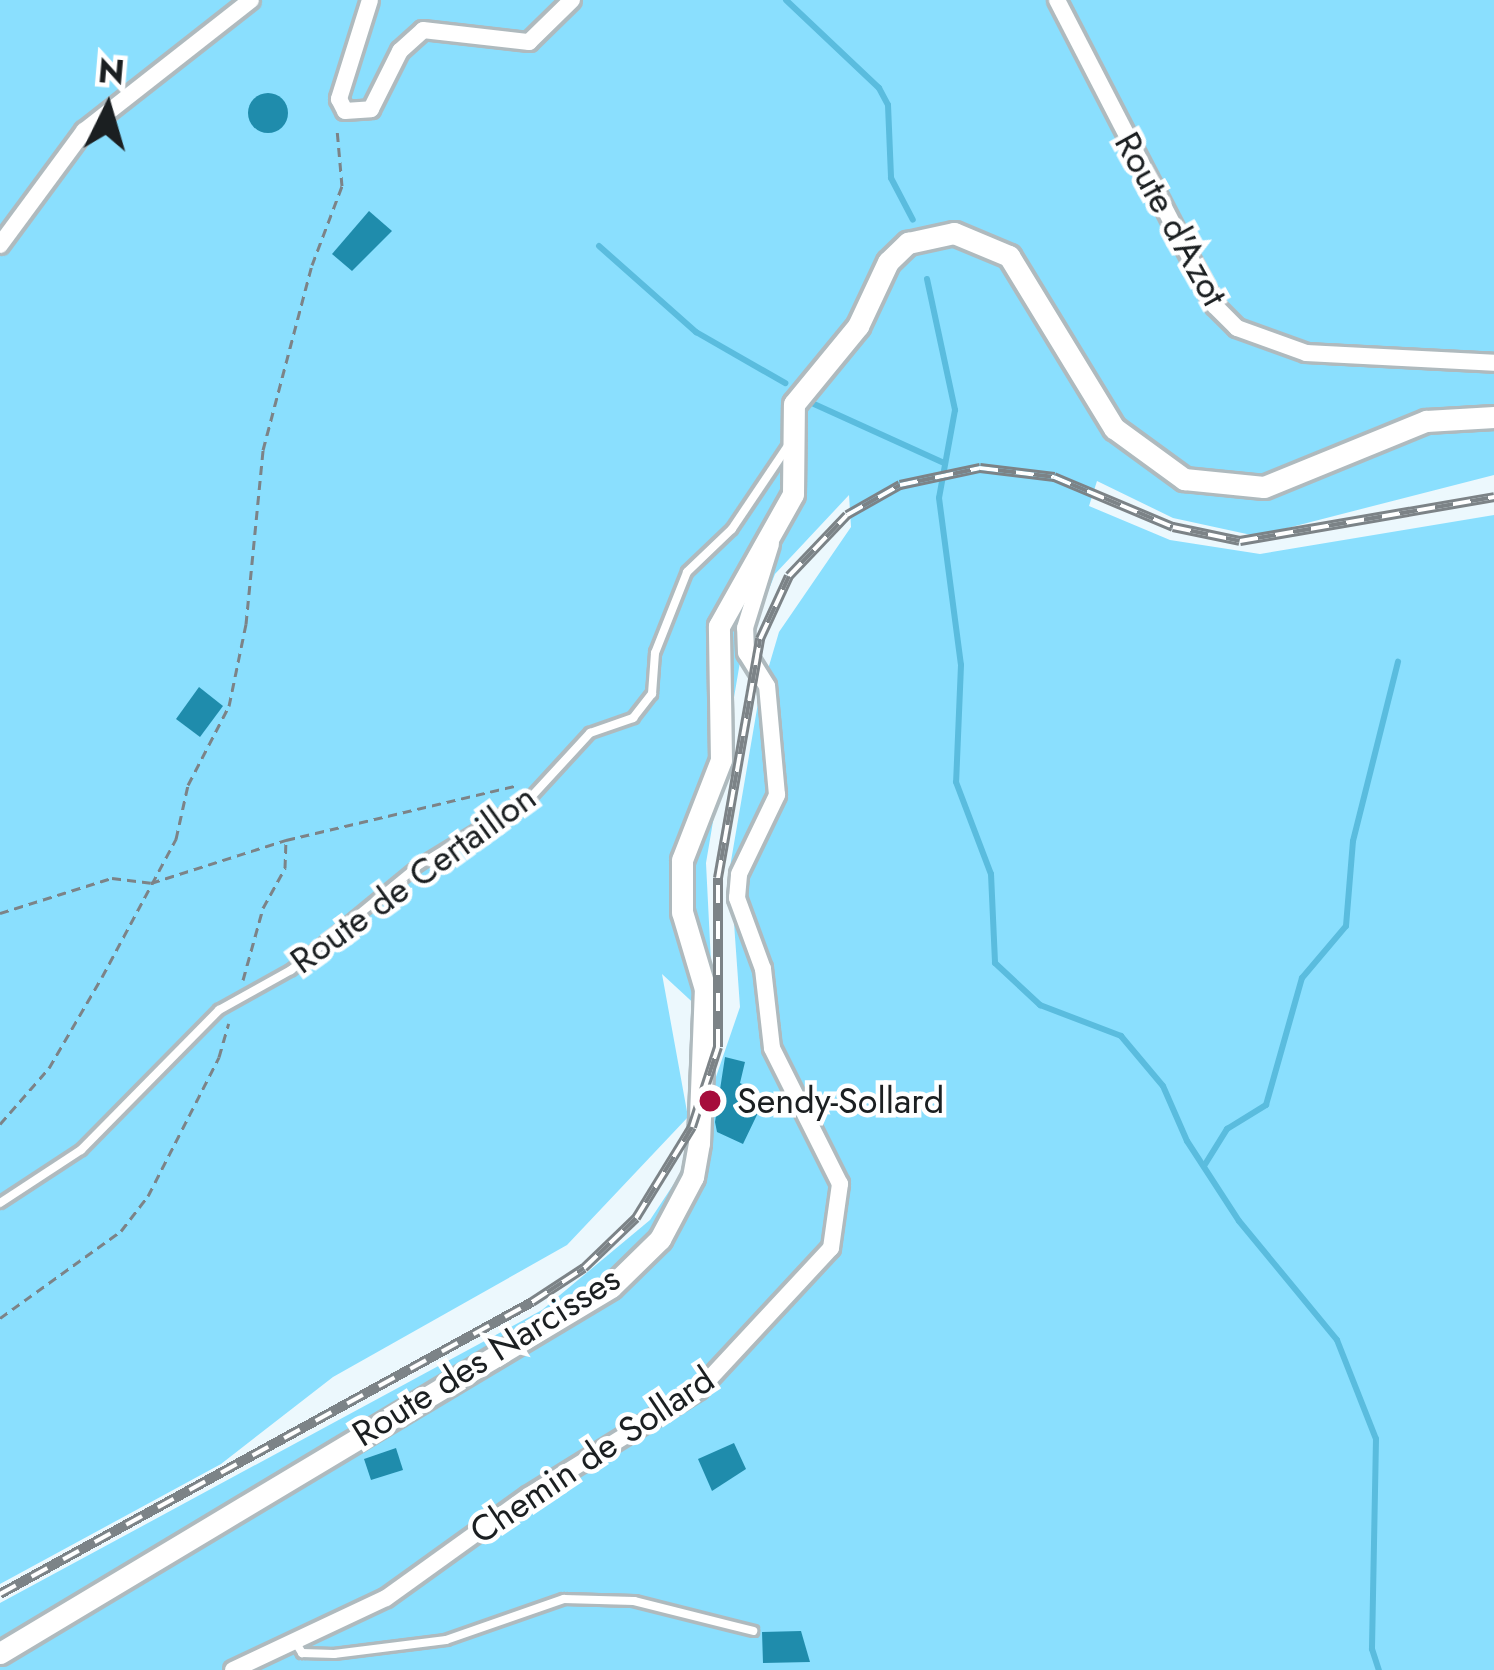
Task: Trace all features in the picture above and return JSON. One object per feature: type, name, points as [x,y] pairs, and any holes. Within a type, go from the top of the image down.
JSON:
[{"type":"street","points":[[0,245],[84,131],[251,0]]},
{"type":"street","points":[[370,0],[338,99],[345,111],[371,109],[400,51],[423,30],[445,27],[497,44],[529,43],[572,0]]},
{"type":"street","name":"Route d'Azot","points":[[1057,0],[1214,306],[1238,328],[1306,352],[1494,363]]},
{"type":"street","name":"Route des Narcisses","points":[[0,1653],[610,1286],[660,1239],[693,1177],[699,1143],[706,989],[682,912],[682,860],[721,760],[719,626],[728,598],[771,544],[793,494],[790,444],[802,389],[857,326],[888,262],[908,243],[940,233],[980,240],[1021,269],[1114,428],[1184,478],[1264,487],[1426,421],[1494,418]]},
{"type":"street","name":"Chemin de Sollard","points":[[233,1670],[386,1598],[528,1496],[699,1390],[831,1248],[840,1184],[772,1048],[763,969],[737,898],[739,874],[777,795],[766,686],[746,653],[745,628],[771,544]]},
{"type":"lane","name":"Route de Certaillon","points":[[0,1203],[81,1150],[236,998],[302,963],[419,865],[504,817],[550,778],[577,744],[633,718],[652,694],[656,652],[687,572],[732,529],[790,444]]},
{"type":"lane","points":[[296,1643],[302,1653],[334,1654],[446,1640],[564,1599],[634,1601],[753,1631]]},
{"type":"path","points":[[0,1124],[49,1068],[151,883],[229,706],[246,624],[263,450],[312,265],[338,207],[336,133],[345,111]]},
{"type":"path","points":[[0,914],[112,878],[151,883],[286,840],[550,778]]},
{"type":"path","points":[[0,1318],[121,1231],[148,1196],[219,1058],[263,908],[285,868],[286,840]]},
{"type":"shaded area","points":[[0,0],[1494,0],[1494,475],[1256,536],[1173,518],[1097,481],[1089,506],[1170,540],[1260,554],[1494,515],[1494,1670],[0,1670],[0,1603],[542,1310],[650,1220],[685,1167],[740,1007],[730,867],[758,703],[779,632],[851,527],[849,495],[775,574],[740,662],[706,863],[714,1022],[662,974],[688,1117],[567,1245],[333,1377],[221,1464],[0,1584]]},
{"type":"building","points":[[268,93],[282,99],[288,113],[282,127],[268,133],[254,127],[248,113],[254,99]]},
{"type":"building","points":[[369,211],[392,231],[352,271],[332,254]]},
{"type":"building","points":[[199,687],[223,706],[200,737],[176,719]]},
{"type":"building","points":[[725,1057],[745,1062],[740,1083],[766,1096],[743,1144],[717,1132]]},
{"type":"building","points":[[734,1443],[746,1469],[712,1491],[698,1459]]},
{"type":"building","points":[[396,1448],[403,1470],[371,1480],[364,1459]]},
{"type":"building","points":[[801,1631],[810,1662],[763,1663],[762,1632]]},
{"type":"waterway","points":[[786,0],[879,88],[888,105],[891,178],[913,220]]},
{"type":"waterway","points":[[599,246],[696,332],[785,383]]},
{"type":"waterway","points":[[927,279],[955,410],[939,498],[961,665],[956,782],[991,874],[995,963],[1040,1005],[1121,1036],[1163,1086],[1187,1141],[1239,1221],[1337,1340],[1376,1439],[1372,1649],[1379,1670]]},
{"type":"waterway","points":[[814,404],[942,462]]},
{"type":"waterway","points":[[1204,1166],[1227,1129],[1266,1105],[1302,978],[1346,926],[1353,841],[1398,662]]},
{"type":"railway","points":[[0,1594],[532,1302],[584,1268],[636,1218],[692,1127],[718,1047],[718,878],[760,639],[789,576],[847,515],[900,485],[980,468],[1054,477],[1173,527],[1240,541],[1494,497]]},
{"type":"place","name":"Sendy-Sollard","points":[[710,1101]]}]
